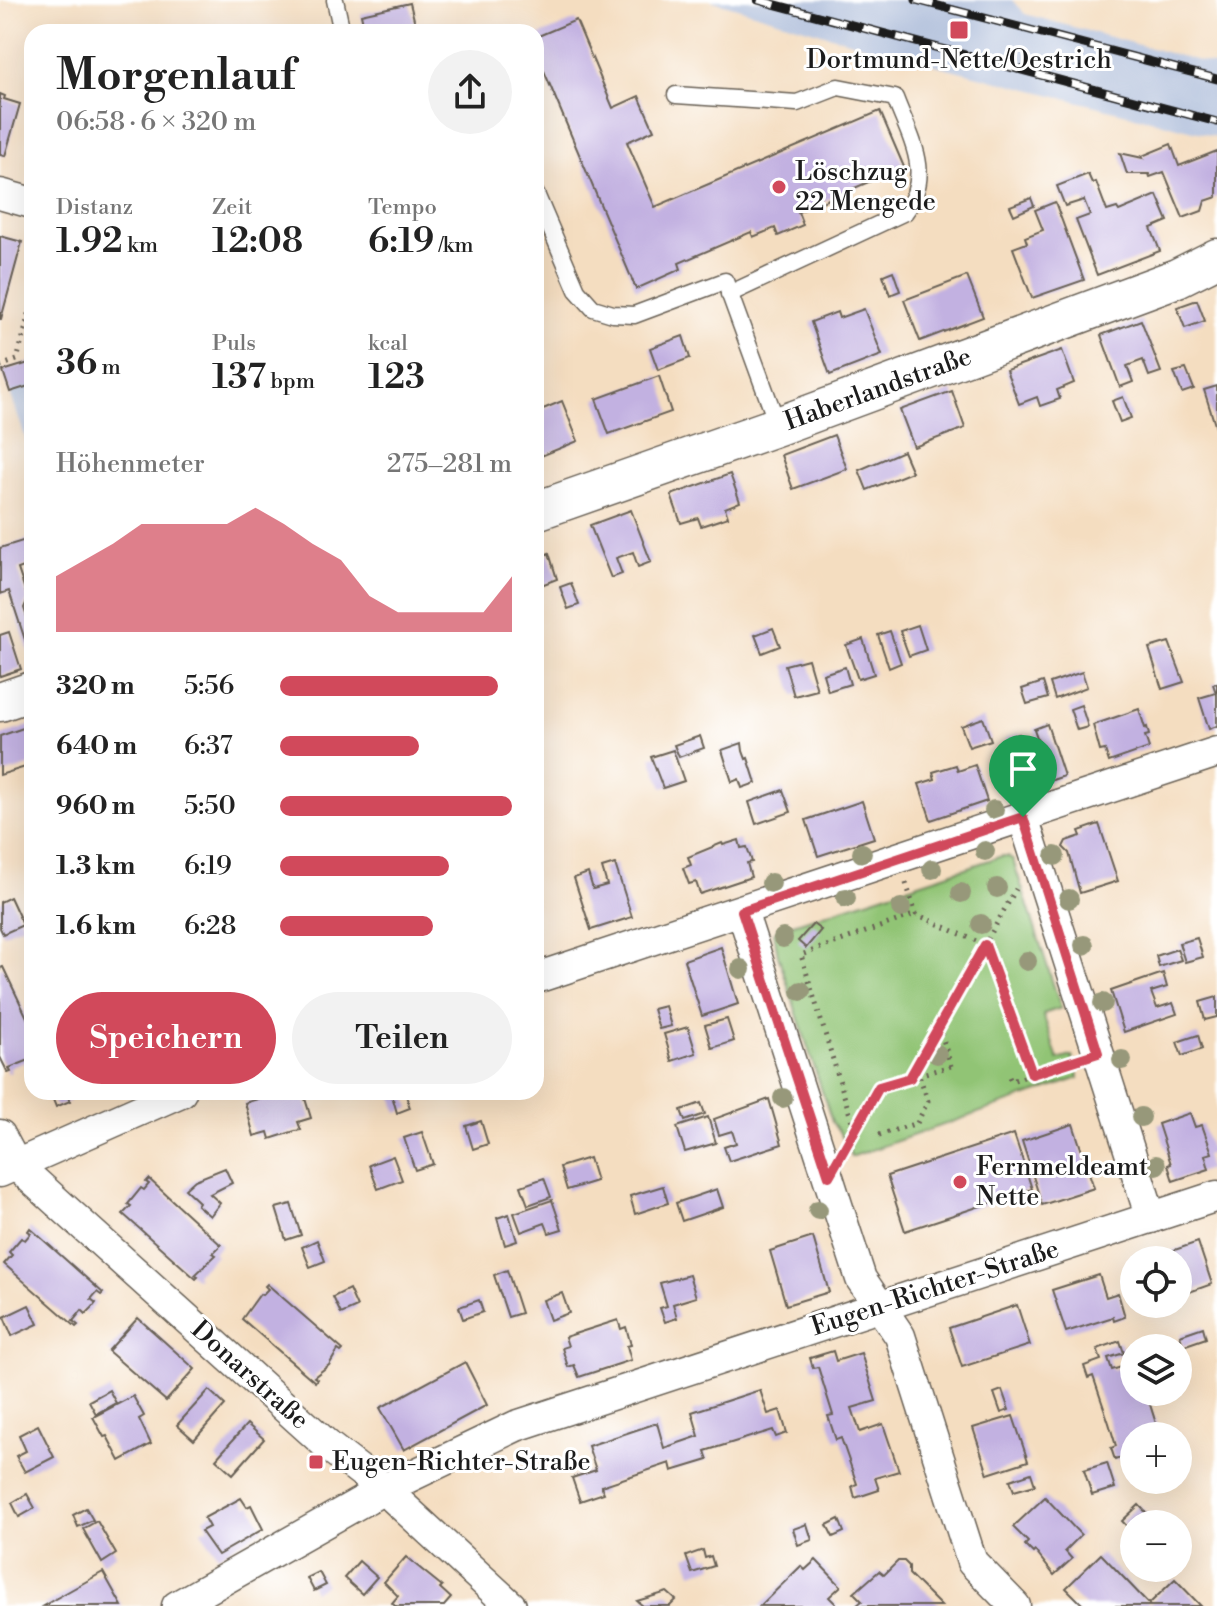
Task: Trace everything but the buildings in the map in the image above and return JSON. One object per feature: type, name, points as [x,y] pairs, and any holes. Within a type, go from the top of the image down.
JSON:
[{"type":"street","points":[[0,194],[24,201]]},
{"type":"street","name":"Haberlandstraße","points":[[544,508],[778,426],[1177,278],[1217,258]]},
{"type":"street","points":[[0,702],[24,694]]},
{"type":"street","points":[[544,975],[1217,752]]},
{"type":"street","points":[[1023,817],[1151,1218]]},
{"type":"street","points":[[742,911],[861,1279],[900,1336],[972,1562],[1015,1606]]},
{"type":"street","points":[[8,1168],[163,1100]]},
{"type":"street","name":"Donarstraße","points":[[0,1135],[8,1168],[328,1446],[384,1489],[511,1606]]},
{"type":"street","name":"Eugen-Richter-Straße","points":[[177,1606],[384,1489],[516,1426],[1217,1196]]},
{"type":"lane","points":[[335,0],[340,24]]},
{"type":"lane","points":[[676,95],[797,103],[838,87],[895,98],[917,156],[920,181],[916,198],[905,212],[729,294]]},
{"type":"lane","points":[[544,213],[577,290],[593,308],[613,314],[634,315],[725,281],[778,426]]},
{"type":"path","points":[[0,366],[17,360],[24,333]]},
{"type":"path","points":[[910,1078],[1023,876],[1016,855],[1033,846]]},
{"type":"path","points":[[898,859],[916,914]]},
{"type":"path","points":[[855,1130],[801,955],[916,914],[985,945],[1032,1074]]},
{"type":"path","points":[[829,1176],[879,1087],[953,1065],[939,1026]]},
{"type":"path","points":[[1009,1077],[1011,1081],[1098,1053]]},
{"type":"path","points":[[879,1135],[917,1123],[928,1101],[919,1075]]},
{"type":"shaded area","points":[[710,0],[1012,0],[1025,14],[1217,66],[1217,137],[892,54]]},
{"type":"shaded area","points":[[24,364],[24,434],[3,371]]},
{"type":"green space","points":[[1002,856],[1013,860],[1061,1008],[1043,1014],[1058,1060],[1072,1056],[1079,1078],[851,1157],[847,1144],[832,1122],[778,955],[774,933],[778,929]]},
{"type":"railway","points":[[758,0],[1217,122]]},
{"type":"railway","points":[[916,0],[1217,79]]},
{"type":"place","name":"Dortmund-Nette/Oestrich","points":[[959,30]]},
{"type":"place","name":"Löschzug 22 Mengede","points":[[779,187]]},
{"type":"place","name":"Fernmeldeamt Nette","points":[[960,1182]]},
{"type":"place","name":"Eugen-Richter-Straße","points":[[316,1462]]},
{"type":"route","points":[[1023,817],[1098,1053],[1032,1074],[985,945],[910,1078],[879,1087],[829,1176],[742,911],[1023,817]]}]
